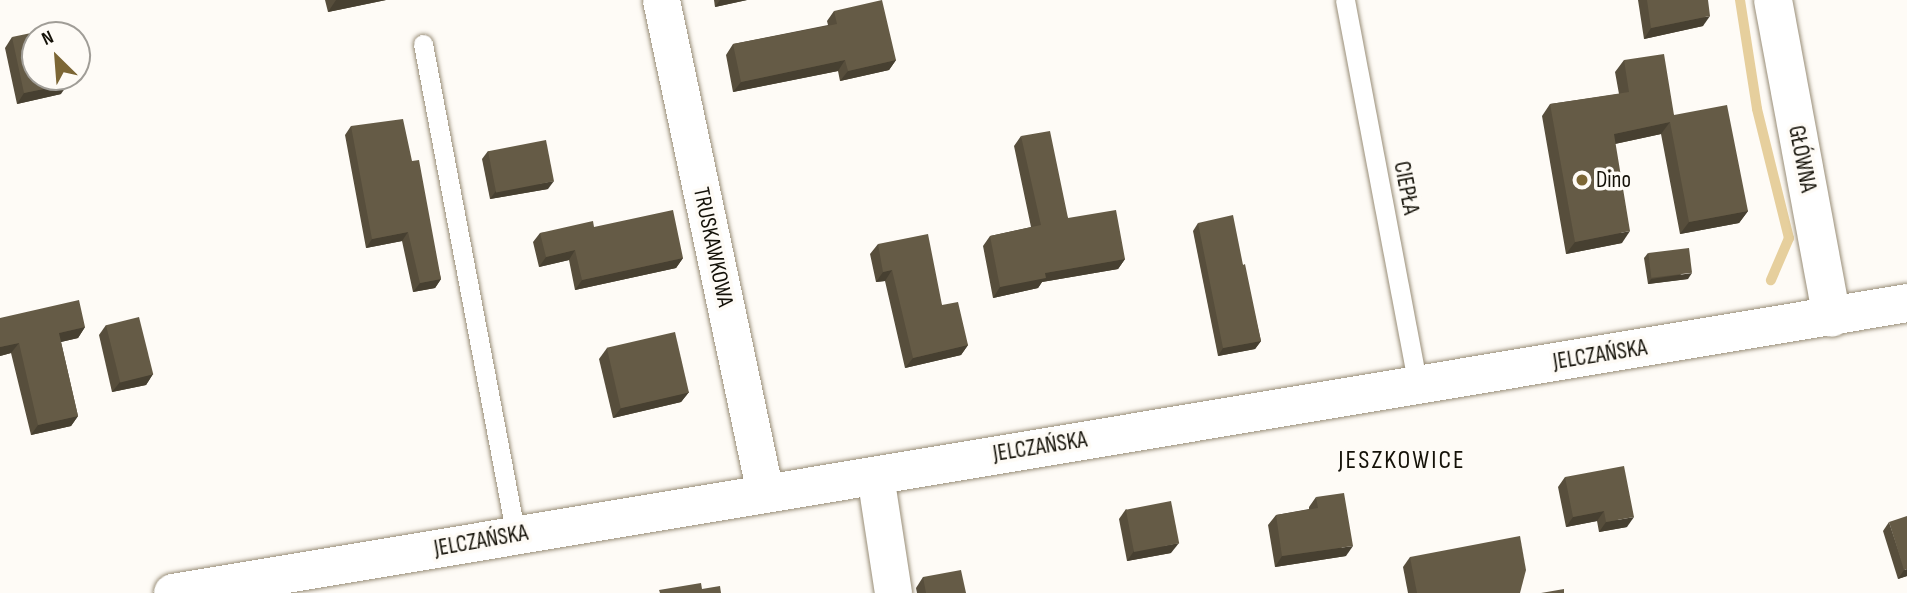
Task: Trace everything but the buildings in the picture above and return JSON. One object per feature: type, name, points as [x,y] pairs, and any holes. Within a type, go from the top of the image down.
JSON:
[{"type":"main road","name":"GŁÓWNA","points":[[1773,0],[1832,317]]},
{"type":"main road","name":"JELCZAŃSKA","points":[[173,593],[287,584],[516,536],[1907,303]]},
{"type":"street","name":"TRUSKAWKOWA","points":[[661,0],[765,493]]},
{"type":"street","points":[[875,475],[893,593]]},
{"type":"lane","name":"CIEPŁA","points":[[1345,0],[1418,385]]},
{"type":"lane","points":[[423,44],[516,536]]},
{"type":"waterway","points":[[1740,0],[1757,109],[1789,238],[1771,280]]},
{"type":"place","name":"Dino","points":[[1582,180]]},
{"type":"district","name":"JESZKOWICE","points":[[1402,461]]}]
